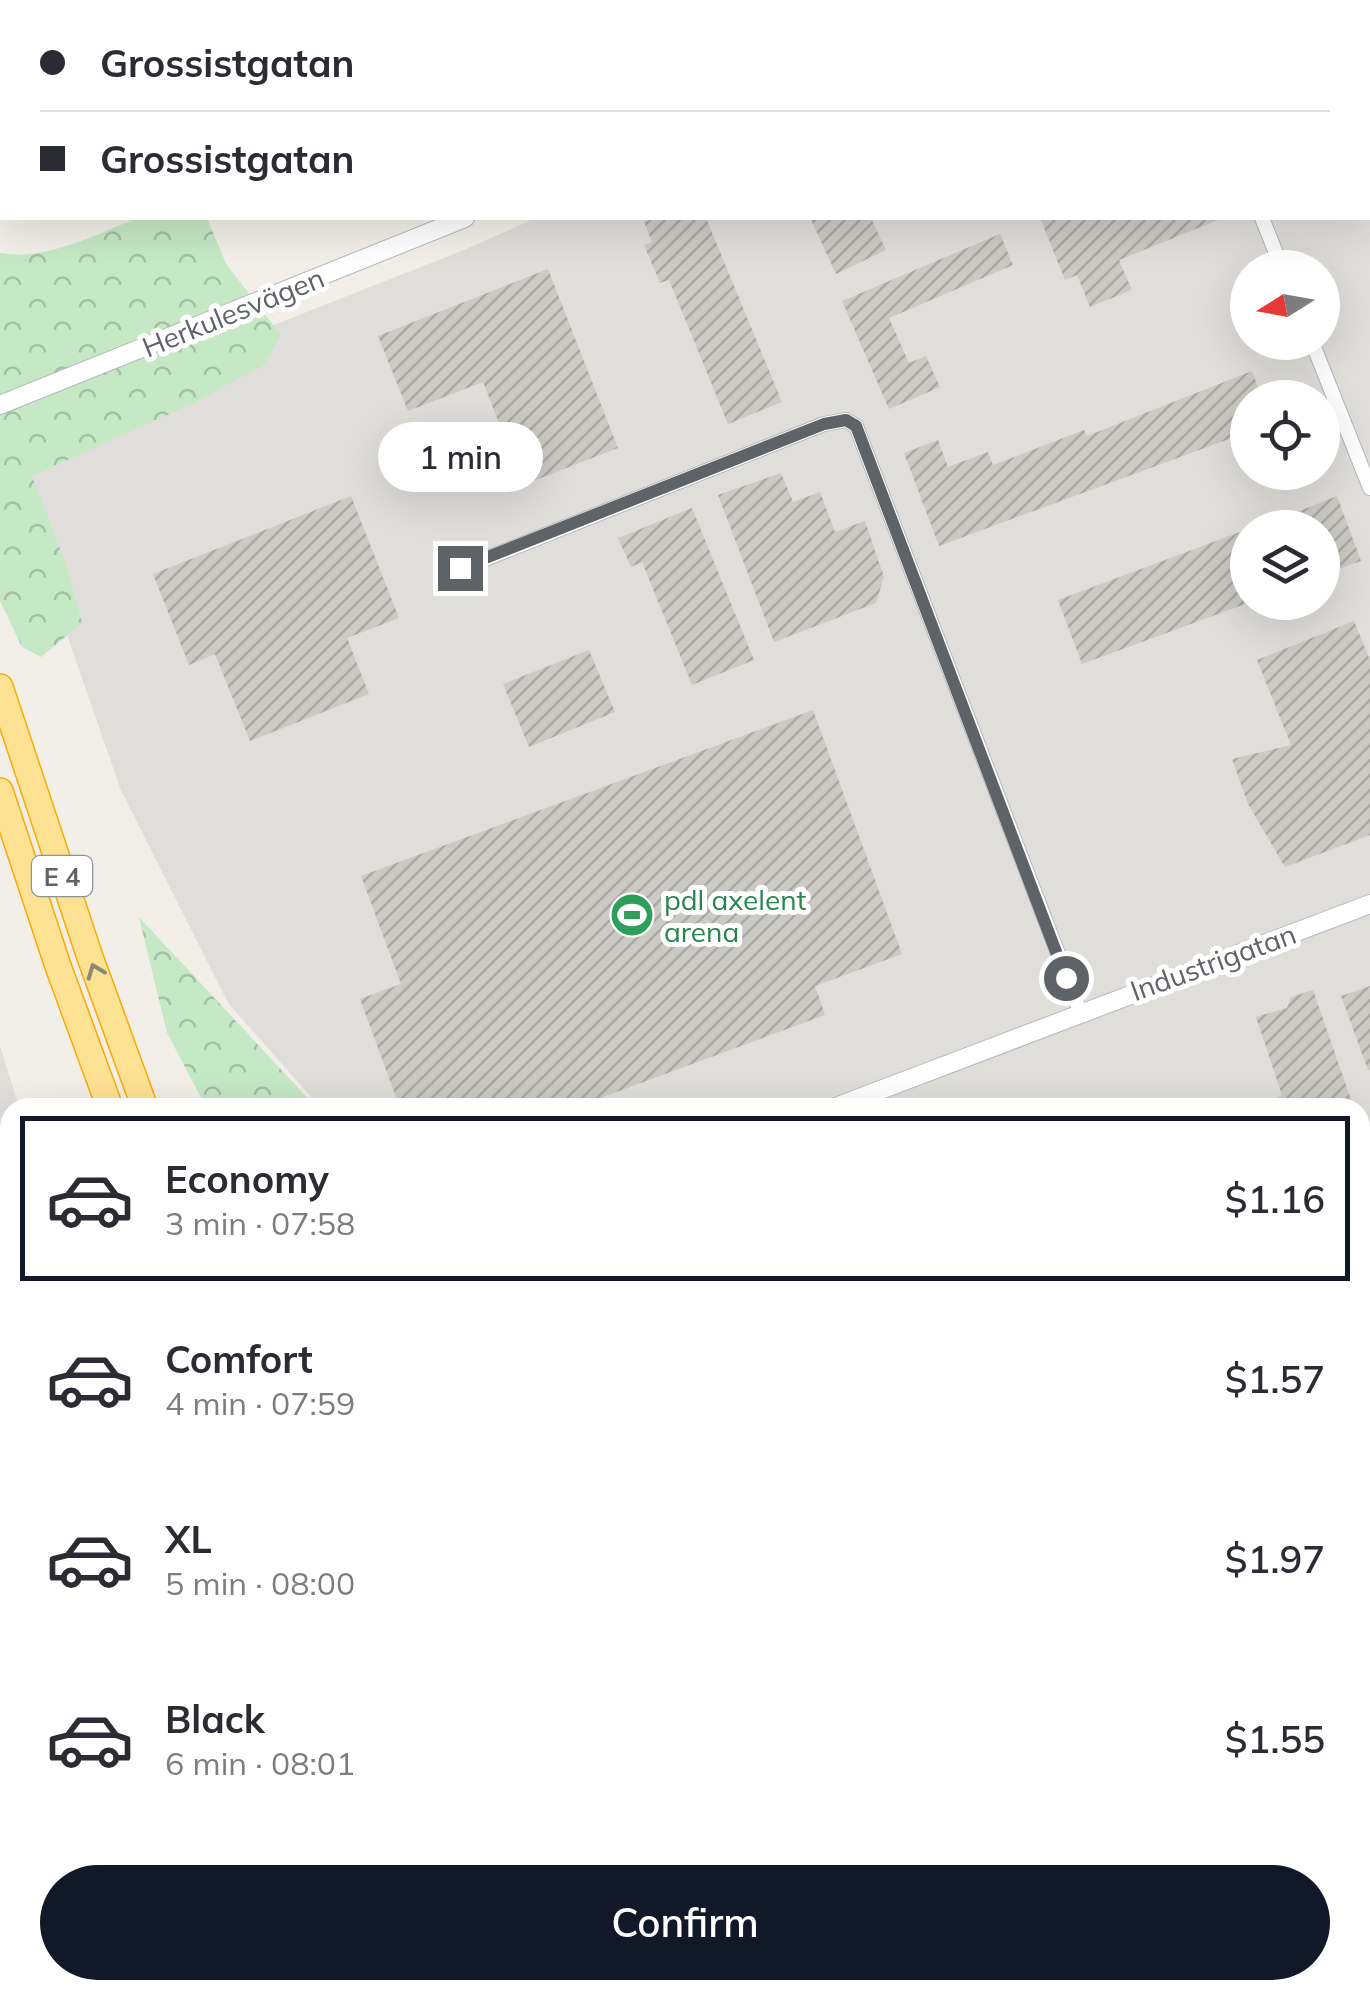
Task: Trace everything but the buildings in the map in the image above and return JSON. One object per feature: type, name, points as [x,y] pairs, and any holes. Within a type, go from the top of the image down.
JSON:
[{"type":"highway","name":"E 4","points":[[0,687],[90,957],[145,1098]]},
{"type":"highway","name":"E 4","points":[[0,791],[106,1098]]},
{"type":"street","name":"Herkulesvägen","points":[[0,404],[460,220]]},
{"type":"street","points":[[1263,220],[1275,250]]},
{"type":"street","points":[[1319,360],[1370,488]]},
{"type":"street","points":[[460,568],[824,424],[846,420],[856,426],[1080,1012]]},
{"type":"street","name":"Industrigatan","points":[[858,1098],[1370,904]]},
{"type":"shaded area","points":[[532,220],[1370,220],[1370,1098],[312,1098],[228,1003],[120,788],[0,433]]},
{"type":"shaded area","points":[[0,1046],[16,1098],[0,1098]]},
{"type":"green space","points":[[133,220],[208,220],[226,264],[281,335],[265,364],[196,402],[32,476],[67,567],[82,623],[41,657],[22,647],[0,601],[0,253],[53,250]]},
{"type":"green space","points":[[139,917],[308,1098],[201,1098],[167,1033]]},
{"type":"place","name":"pdl axelent arena","points":[[632,915]]},
{"type":"route","points":[[460,568],[824,424],[846,420],[856,426],[1066,978]]}]
